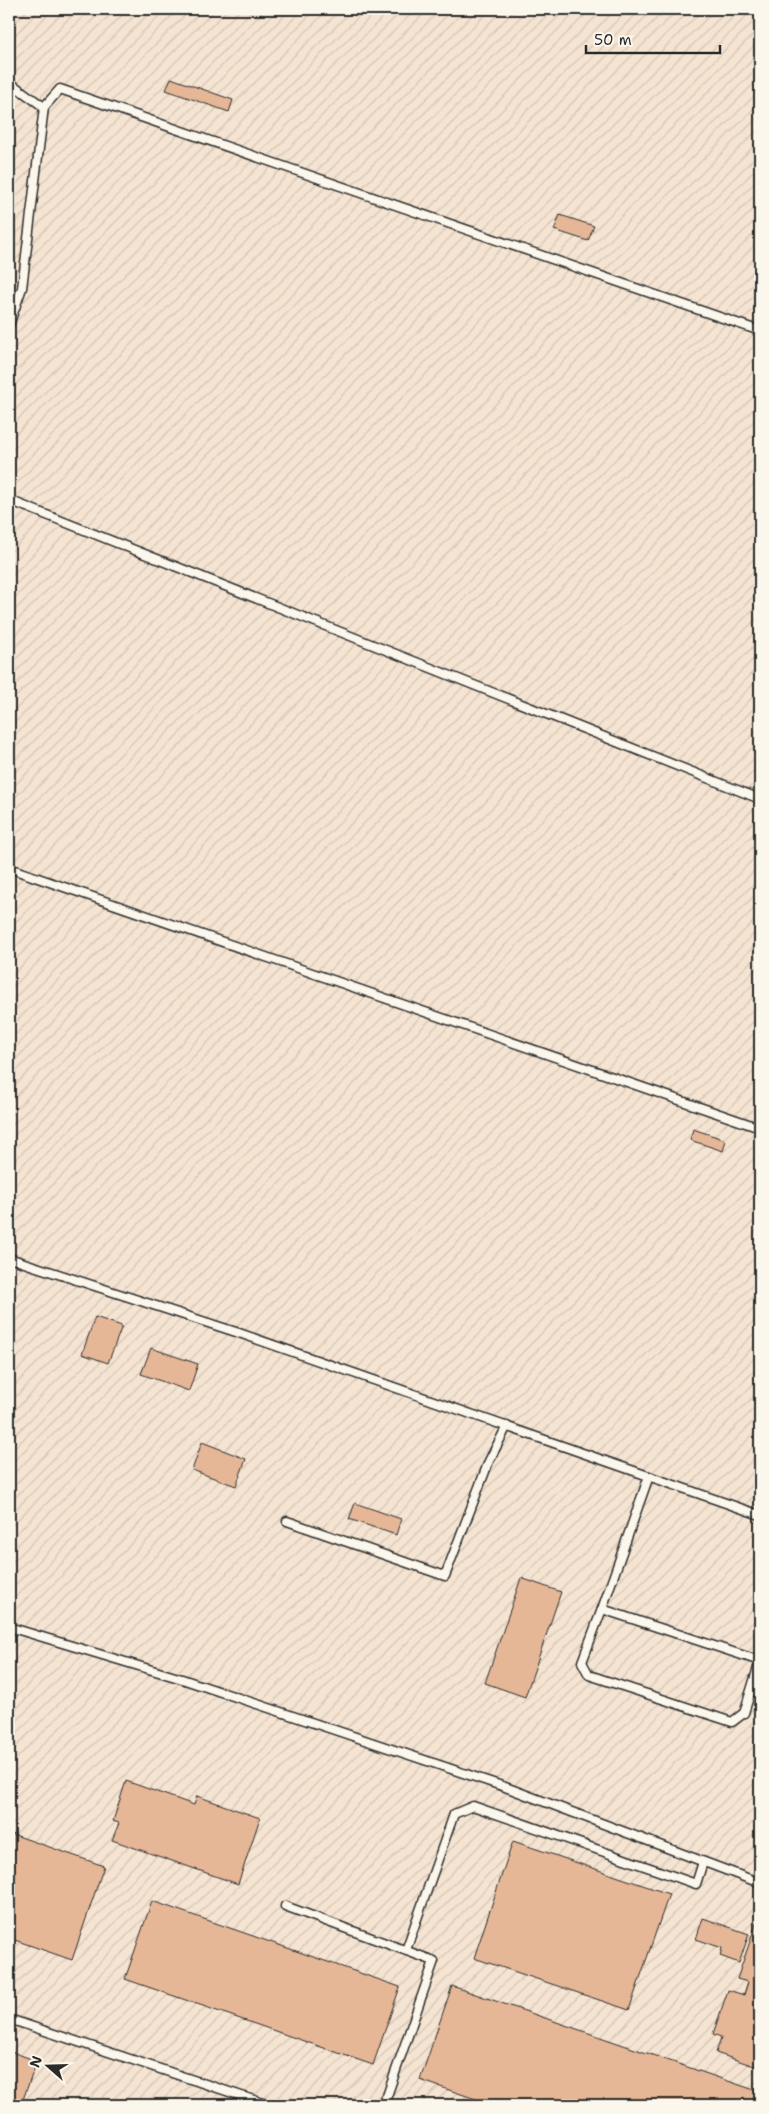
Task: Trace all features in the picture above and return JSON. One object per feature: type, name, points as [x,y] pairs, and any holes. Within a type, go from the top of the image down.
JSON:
[{"type":"lane","points":[[9,82],[44,107]]},
{"type":"lane","points":[[9,325],[22,288],[44,107],[60,90],[760,330]]},
{"type":"lane","points":[[9,500],[760,799]]},
{"type":"lane","points":[[9,868],[760,1128]]},
{"type":"lane","points":[[9,1258],[239,1333],[760,1515]]},
{"type":"lane","points":[[287,1521],[445,1576],[489,1461],[507,1426]]},
{"type":"lane","points":[[602,1609],[760,1661],[744,1713],[732,1722],[589,1675],[582,1662],[648,1476]]},
{"type":"lane","points":[[9,1627],[182,1679],[508,1788],[760,1883]]},
{"type":"lane","points":[[406,1950],[454,1814],[473,1806],[696,1884],[703,1862]]},
{"type":"lane","points":[[285,1906],[434,1961],[387,2096],[380,2105]]},
{"type":"lane","points":[[9,2019],[269,2105]]},
{"type":"shaded area","points":[[9,9],[760,9],[760,2105],[9,2105]]},
{"type":"building","points":[[171,78],[233,100],[229,112],[166,90]]},
{"type":"building","points":[[560,215],[594,226],[588,241],[554,230]]},
{"type":"building","points":[[693,1129],[726,1140],[723,1151],[690,1140]]},
{"type":"building","points":[[95,1317],[122,1326],[108,1363],[82,1354]]},
{"type":"building","points":[[151,1348],[198,1364],[189,1391],[141,1374]]},
{"type":"building","points":[[202,1442],[246,1459],[236,1486],[192,1470]]},
{"type":"building","points":[[355,1503],[401,1519],[396,1535],[349,1519]]},
{"type":"building","points":[[521,1578],[561,1592],[525,1697],[485,1683]]},
{"type":"building","points":[[126,1781],[194,1805],[197,1796],[260,1818],[238,1884],[112,1840],[119,1823],[113,1821]]},
{"type":"building","points":[[9,1833],[104,1866],[72,1960],[9,1938]]},
{"type":"building","points":[[513,1841],[669,1894],[629,2010],[474,1958]]},
{"type":"building","points":[[152,1901],[400,1987],[373,2065],[125,1979]]},
{"type":"building","points":[[703,1918],[749,1934],[739,1963],[720,1956],[722,1948],[696,1939]]},
{"type":"building","points":[[757,1921],[760,1922],[760,2068],[716,2053],[721,2037],[713,2034],[728,1990],[744,1995],[748,1982],[737,1979]]},
{"type":"building","points":[[452,1986],[760,2092],[760,2105],[493,2105],[420,2080]]},
{"type":"building","points":[[9,2051],[37,2061],[21,2105],[9,2105]]}]
